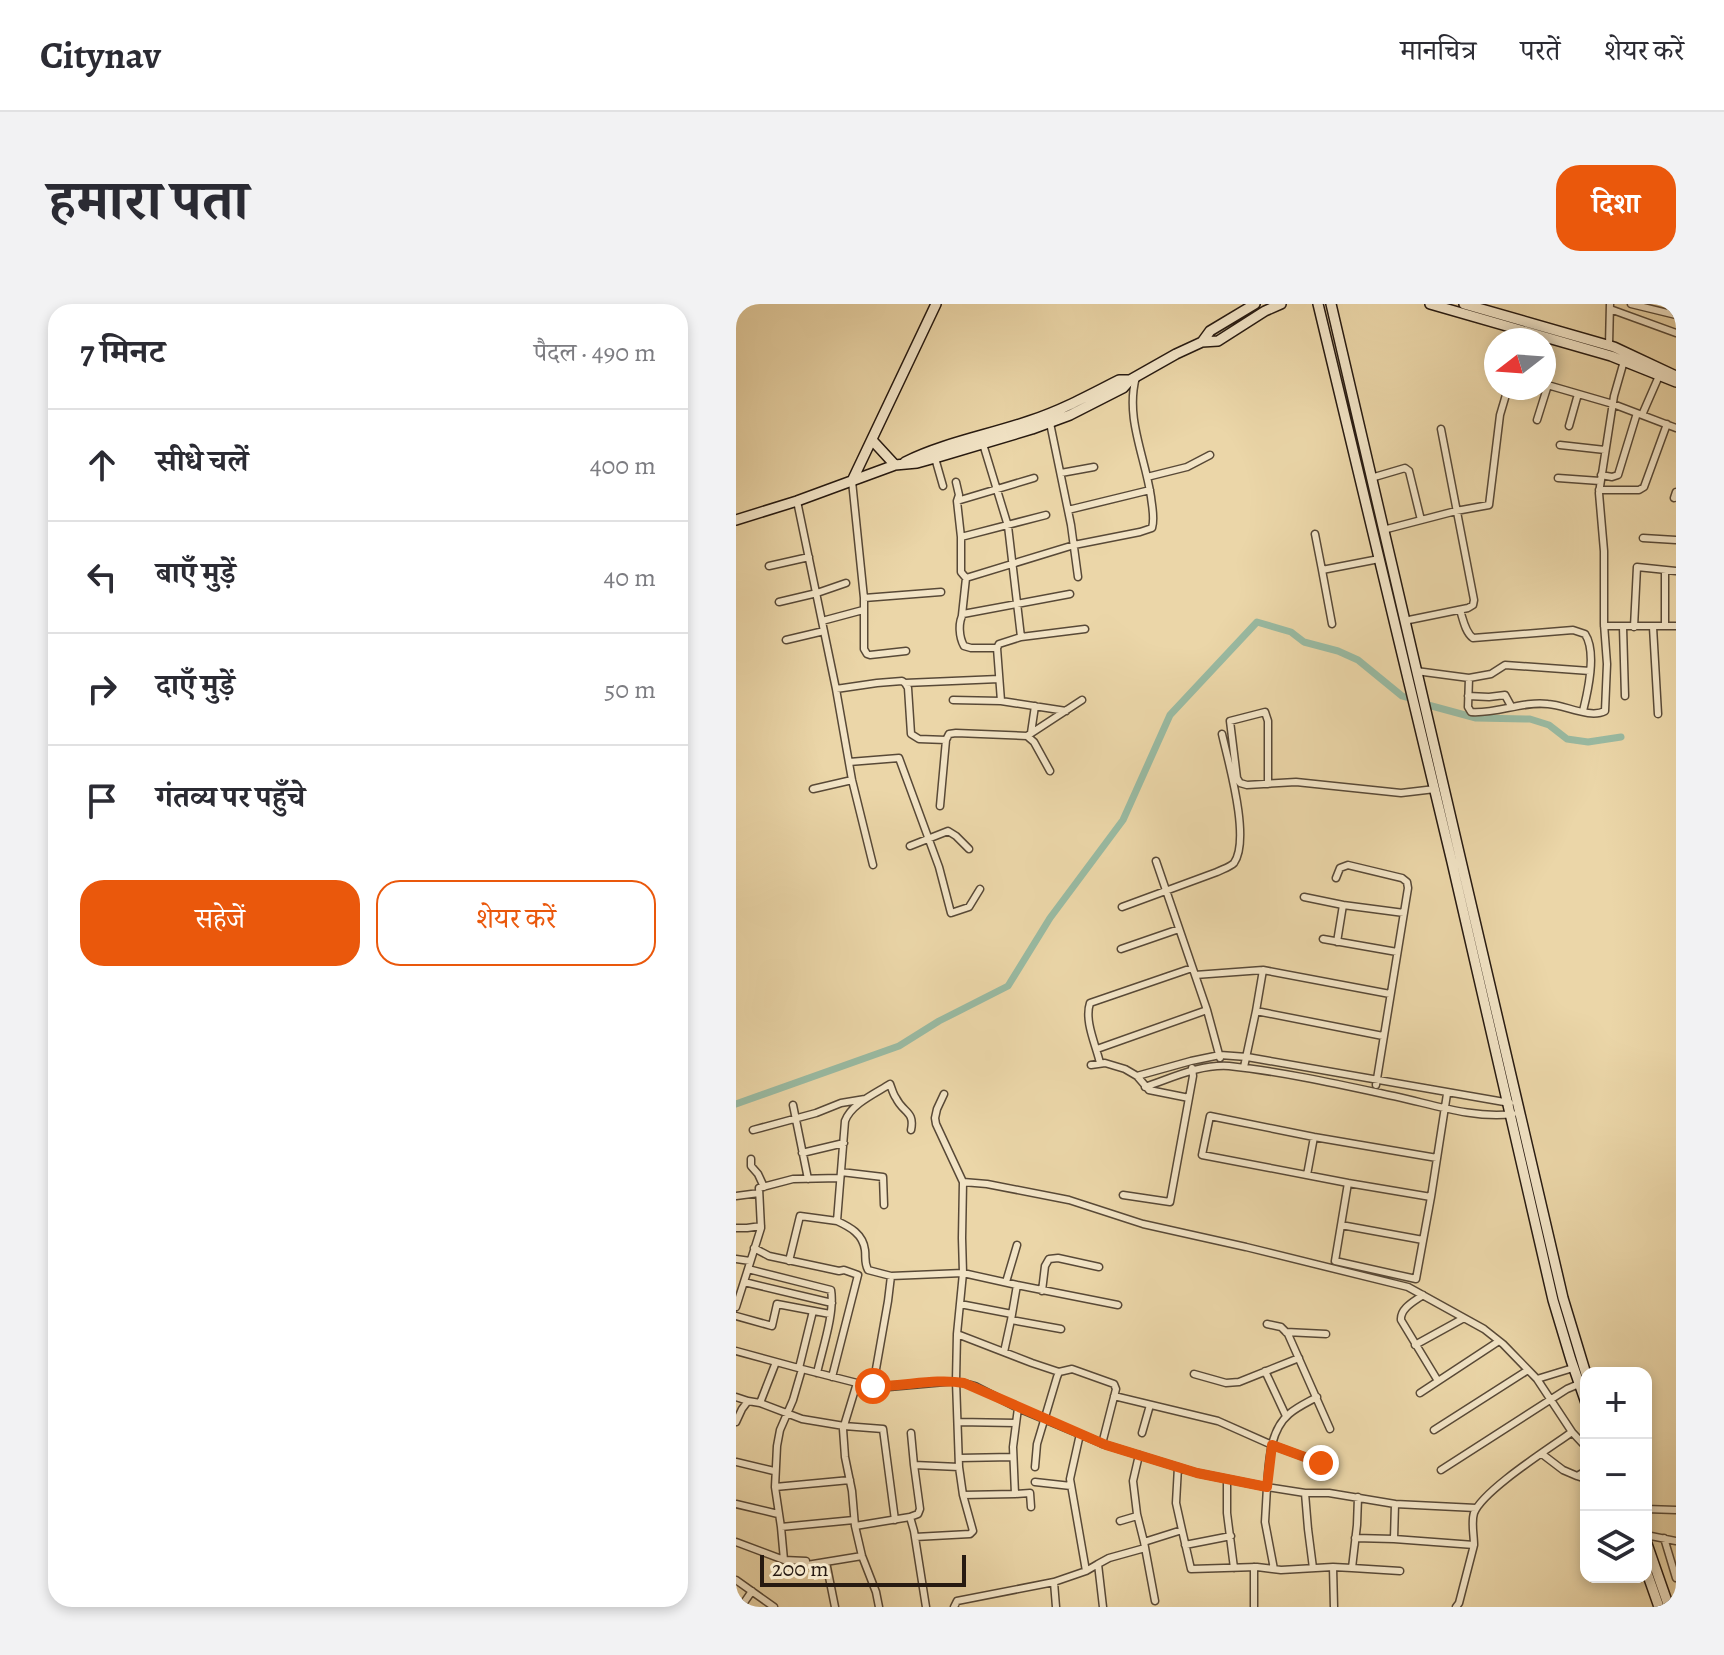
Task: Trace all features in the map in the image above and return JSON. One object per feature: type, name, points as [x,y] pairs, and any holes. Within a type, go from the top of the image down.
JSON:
[{"type":"main road","points":[[852,481],[936,304]]},
{"type":"main road","points":[[1202,342],[1210,331],[1254,304]]},
{"type":"main road","points":[[872,440],[899,464],[917,463],[1050,423],[1096,403],[1176,354],[1202,342],[1218,341],[1281,304]]},
{"type":"main road","points":[[1318,304],[1514,1108],[1584,1367]]},
{"type":"main road","points":[[1331,304],[1514,1108],[1553,1300],[1573,1368],[1580,1379]]},
{"type":"main road","points":[[1430,304],[1500,328]]},
{"type":"main road","points":[[1464,304],[1609,345],[1671,375]]},
{"type":"main road","points":[[1556,344],[1671,375]]},
{"type":"main road","points":[[736,520],[1032,420],[1119,380],[1133,379]]},
{"type":"main road","points":[[1652,1556],[1669,1607]]},
{"type":"main road","points":[[1651,1583],[1659,1607]]},
{"type":"street","points":[[1631,304],[1676,315]]},
{"type":"street","points":[[1609,345],[1610,306],[1676,333]]},
{"type":"street","points":[[1469,678],[1468,707],[1471,712],[1541,703],[1599,714],[1605,711],[1604,551],[1599,490],[1613,404],[1624,361]]},
{"type":"street","points":[[1558,478],[1618,475],[1640,414],[1671,375]]},
{"type":"street","points":[[966,578],[1074,545],[1152,528],[1154,520],[1150,490],[1132,415],[1133,379]]},
{"type":"street","points":[[1556,387],[1613,404],[1676,428]]},
{"type":"street","points":[[1569,426],[1578,394]]},
{"type":"street","points":[[1383,530],[1456,511],[1486,507],[1491,503],[1497,436],[1504,400]]},
{"type":"street","points":[[1537,420],[1542,400]]},
{"type":"street","points":[[1050,423],[1078,577]]},
{"type":"street","points":[[1599,490],[1639,490],[1644,487],[1667,424]]},
{"type":"street","points":[[1404,621],[1468,608],[1474,600],[1441,429]]},
{"type":"street","points":[[983,444],[1008,526],[1021,637]]},
{"type":"street","points":[[1560,445],[1605,450]]},
{"type":"street","points":[[1147,477],[1187,467],[1210,455]]},
{"type":"street","points":[[935,458],[943,486]]},
{"type":"street","points":[[1061,473],[1094,467]]},
{"type":"street","points":[[1371,478],[1405,468],[1409,471],[1421,520]]},
{"type":"street","points":[[957,501],[1034,478]]},
{"type":"street","points":[[852,481],[864,598],[864,649],[867,654],[906,651]]},
{"type":"street","points":[[956,482],[961,572],[966,578],[960,620],[961,640],[964,646],[971,648],[997,648]]},
{"type":"street","points":[[1068,510],[1150,490]]},
{"type":"street","points":[[797,501],[852,780],[873,865]]},
{"type":"street","points":[[961,537],[1046,515]]},
{"type":"street","points":[[1315,534],[1332,624]]},
{"type":"street","points":[[1643,538],[1676,540]]},
{"type":"street","points":[[769,566],[809,557]]},
{"type":"street","points":[[1322,570],[1379,559]]},
{"type":"street","points":[[1634,627],[1637,567],[1676,571]]},
{"type":"street","points":[[1665,570],[1665,626]]},
{"type":"street","points":[[779,602],[846,583]]},
{"type":"street","points":[[864,598],[941,592]]},
{"type":"street","points":[[962,615],[1070,594]]},
{"type":"street","points":[[822,621],[863,610]]},
{"type":"street","points":[[1460,610],[1473,638],[1582,631],[1588,636],[1590,671],[1583,711]]},
{"type":"street","points":[[1604,626],[1676,626]]},
{"type":"street","points":[[1623,627],[1625,696]]},
{"type":"street","points":[[1653,627],[1658,714]]},
{"type":"street","points":[[1001,701],[999,644],[1021,637],[1085,629]]},
{"type":"street","points":[[786,640],[824,631]]},
{"type":"street","points":[[1416,671],[1469,678],[1491,674],[1505,665],[1590,671]]},
{"type":"street","points":[[836,689],[902,681],[999,679]]},
{"type":"street","points":[[905,683],[911,734],[919,739],[946,740]]},
{"type":"street","points":[[1468,696],[1505,695],[1511,706]]},
{"type":"street","points":[[953,700],[1001,701],[1066,711]]},
{"type":"street","points":[[940,806],[949,734],[1029,734],[1082,700]]},
{"type":"street","points":[[1035,706],[1029,734],[1050,771]]},
{"type":"street","points":[[1268,784],[1268,721],[1265,712],[1230,721],[1240,783],[1247,785],[1268,784],[1296,782],[1401,793],[1435,789]]},
{"type":"street","points":[[1122,907],[1231,866],[1234,862],[1240,843],[1237,802],[1222,734]]},
{"type":"street","points":[[849,762],[899,758],[939,867],[951,913],[969,907],[980,889]]},
{"type":"street","points":[[813,789],[852,780]]},
{"type":"street","points":[[910,846],[948,831],[969,849]]},
{"type":"street","points":[[1156,861],[1207,1010],[1221,1065]]},
{"type":"street","points":[[1336,878],[1340,868],[1348,865],[1402,878],[1407,882],[1374,1092]]},
{"type":"street","points":[[1304,897],[1404,913]]},
{"type":"street","points":[[1337,942],[1343,905]]},
{"type":"street","points":[[1121,949],[1179,929]]},
{"type":"street","points":[[1323,939],[1397,952]]},
{"type":"street","points":[[1100,1063],[1088,1017],[1090,1003],[1194,971],[1263,970],[1390,994]]},
{"type":"street","points":[[1244,1067],[1263,970]]},
{"type":"street","points":[[1097,1049],[1207,1010]]},
{"type":"street","points":[[1256,1011],[1383,1036]]},
{"type":"street","points":[[1137,1076],[1220,1055],[1247,1057],[1514,1108]]},
{"type":"street","points":[[1123,1195],[1170,1202],[1189,1098],[1193,1071],[1191,1061]]},
{"type":"street","points":[[1091,1065],[1100,1063],[1125,1069],[1155,1093],[1189,1098]]},
{"type":"street","points":[[1145,1087],[1221,1065],[1492,1115],[1514,1108]]},
{"type":"street","points":[[837,1221],[847,1114],[890,1084],[904,1110],[912,1116],[911,1130]]},
{"type":"street","points":[[915,1537],[970,1534],[973,1531],[959,1467],[956,1381],[963,1273],[963,1182],[936,1124],[937,1109],[944,1094]]},
{"type":"street","points":[[1348,1183],[1335,1261],[1416,1279],[1447,1094]]},
{"type":"street","points":[[753,1130],[841,1103],[866,1099]]},
{"type":"street","points":[[793,1105],[808,1179]]},
{"type":"street","points":[[1431,1197],[1202,1155],[1210,1116],[1437,1158]]},
{"type":"street","points":[[1307,1175],[1314,1137]]},
{"type":"street","points":[[802,1153],[844,1143]]},
{"type":"street","points":[[736,1307],[761,1226],[762,1190],[751,1159]]},
{"type":"street","points":[[736,1196],[793,1179],[840,1175],[883,1177],[884,1205]]},
{"type":"street","points":[[963,1182],[1069,1200],[1143,1224],[1408,1287],[1484,1329],[1499,1341],[1537,1379],[1580,1441]]},
{"type":"street","points":[[789,1261],[800,1216],[837,1221],[851,1228],[865,1248],[868,1270],[891,1276],[963,1273],[1118,1305]]},
{"type":"street","points":[[1341,1225],[1423,1240]]},
{"type":"street","points":[[736,1228],[761,1226]]},
{"type":"street","points":[[1006,1282],[1017,1245]]},
{"type":"street","points":[[754,1248],[769,1256],[858,1275],[832,1377]]},
{"type":"street","points":[[1042,1291],[1045,1266],[1049,1259],[1058,1258],[1099,1267]]},
{"type":"street","points":[[736,1259],[750,1261]]},
{"type":"street","points":[[748,1269],[831,1290],[832,1303],[817,1373]]},
{"type":"street","points":[[873,1386],[891,1276]]},
{"type":"street","points":[[744,1282],[832,1303]]},
{"type":"street","points":[[1004,1352],[1017,1285]]},
{"type":"street","points":[[1423,1295],[1401,1315],[1404,1327],[1438,1381]]},
{"type":"street","points":[[736,1316],[772,1326],[777,1304],[830,1314]]},
{"type":"street","points":[[960,1304],[1061,1329]]},
{"type":"street","points":[[784,1560],[774,1471],[780,1430],[801,1368],[813,1311]]},
{"type":"street","points":[[1415,1345],[1464,1318]]},
{"type":"street","points":[[1267,1324],[1277,1325],[1286,1332],[1330,1429]]},
{"type":"street","points":[[1286,1332],[1326,1334]]},
{"type":"street","points":[[957,1334],[1059,1372],[1072,1369],[1114,1384],[1116,1389],[1102,1444]]},
{"type":"street","points":[[1420,1393],[1499,1341]]},
{"type":"street","points":[[736,1351],[873,1386],[956,1381],[975,1386],[1102,1444],[1227,1479],[1395,1504],[1476,1508]]},
{"type":"street","points":[[1194,1374],[1226,1383],[1245,1381],[1299,1358]]},
{"type":"street","points":[[760,1403],[776,1362]]},
{"type":"street","points":[[1537,1379],[1573,1368]]},
{"type":"street","points":[[1434,1430],[1528,1370]]},
{"type":"street","points":[[1265,1371],[1286,1416]]},
{"type":"street","points":[[1035,1467],[1037,1444],[1059,1372]]},
{"type":"street","points":[[857,1383],[844,1426],[845,1457],[854,1523],[879,1607]]},
{"type":"street","points":[[1441,1470],[1580,1383]]},
{"type":"street","points":[[1114,1396],[1218,1421],[1321,1463]]},
{"type":"street","points":[[736,1397],[802,1419],[883,1429],[895,1520]]},
{"type":"street","points":[[1274,1569],[1265,1522],[1272,1445],[1286,1416],[1317,1397]]},
{"type":"street","points":[[736,1422],[748,1401]]},
{"type":"street","points":[[1142,1433],[1150,1405]]},
{"type":"street","points":[[1015,1494],[1013,1457],[1018,1408]]},
{"type":"street","points":[[958,1422],[1016,1423]]},
{"type":"street","points":[[1456,1607],[1474,1545],[1472,1516],[1476,1508],[1499,1485],[1572,1432]]},
{"type":"street","points":[[781,1527],[895,1520],[918,1514],[920,1509],[911,1433]]},
{"type":"street","points":[[1080,1434],[1070,1479],[1086,1571]]},
{"type":"street","points":[[1542,1454],[1563,1470],[1580,1477]]},
{"type":"street","points":[[1139,1455],[1133,1481],[1155,1601]]},
{"type":"street","points":[[959,1458],[1013,1457]]},
{"type":"street","points":[[736,1462],[774,1471]]},
{"type":"street","points":[[914,1465],[959,1467]]},
{"type":"street","points":[[1178,1467],[1176,1503],[1191,1569],[1333,1567],[1400,1571]]},
{"type":"street","points":[[1227,1479],[1227,1513],[1234,1568]]},
{"type":"street","points":[[775,1487],[850,1480]]},
{"type":"street","points":[[1035,1482],[1071,1486]]},
{"type":"street","points":[[963,1495],[1030,1493],[1031,1507]]},
{"type":"street","points":[[1305,1493],[1313,1568]]},
{"type":"street","points":[[1352,1568],[1358,1497]]},
{"type":"street","points":[[736,1504],[778,1514]]},
{"type":"street","points":[[1394,1539],[1395,1504]]},
{"type":"street","points":[[1652,1509],[1676,1510]]},
{"type":"street","points":[[1120,1521],[1137,1516]]},
{"type":"street","points":[[910,1517],[926,1607]]},
{"type":"street","points":[[954,1607],[957,1601],[1054,1582],[1182,1530]]},
{"type":"street","points":[[1185,1545],[1231,1536]]},
{"type":"street","points":[[1355,1538],[1474,1545]]},
{"type":"street","points":[[1652,1538],[1676,1541]]},
{"type":"street","points":[[1664,1538],[1676,1578]]},
{"type":"street","points":[[736,1542],[784,1560],[806,1563],[862,1556]]},
{"type":"street","points":[[826,1562],[835,1607]]},
{"type":"street","points":[[1098,1564],[1103,1607]]},
{"type":"street","points":[[1254,1567],[1254,1607]]},
{"type":"street","points":[[1333,1567],[1334,1607]]},
{"type":"street","points":[[736,1580],[774,1607]]},
{"type":"street","points":[[1054,1582],[1056,1607]]},
{"type":"street","points":[[741,1607],[752,1591]]},
{"type":"waterway","points":[[736,1104],[899,1046],[939,1021],[1008,986],[1050,918],[1123,820],[1170,715],[1257,622],[1291,632],[1304,642],[1358,660],[1402,696],[1409,698]]},
{"type":"waterway","points":[[1428,705],[1476,718],[1530,719],[1549,725],[1567,739],[1588,742],[1621,737]]},
{"type":"route","points":[[873,1386],[964,1383],[1106,1445],[1197,1473],[1267,1487],[1272,1445],[1321,1463]]}]
